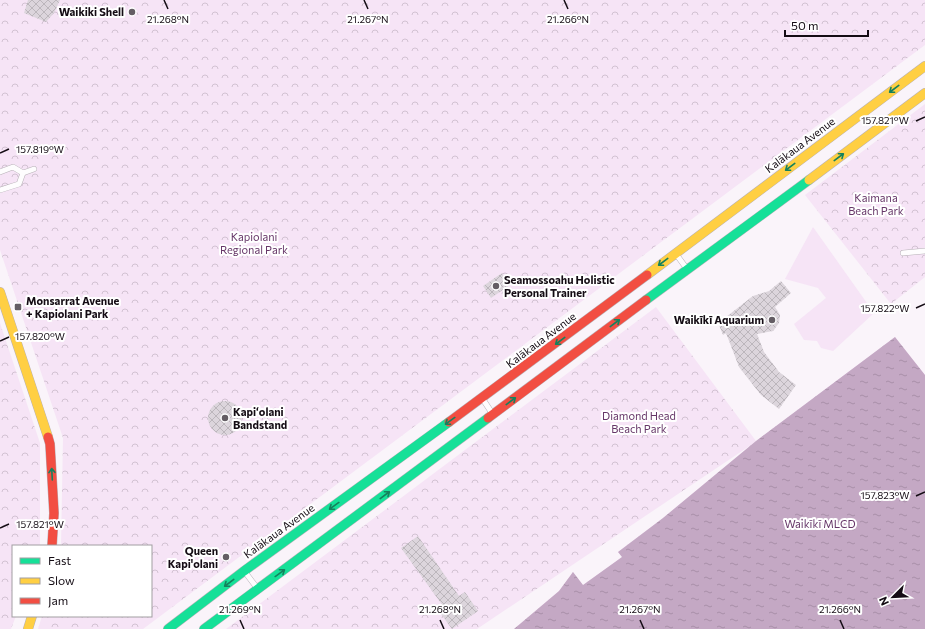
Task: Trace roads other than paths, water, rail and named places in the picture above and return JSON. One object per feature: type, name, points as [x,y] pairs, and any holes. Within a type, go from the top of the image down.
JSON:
[{"type":"street","name":"Kalākaua Avenue","points":[[168,629],[244,571],[482,398],[925,66]]},
{"type":"street","points":[[204,629],[925,93]]},
{"type":"street","points":[[0,292],[50,444],[54,513],[52,545]]},
{"type":"street","points":[[28,629],[32,617]]},
{"type":"lane","points":[[0,172],[13,167],[23,173]]},
{"type":"lane","points":[[23,173],[34,169]]},
{"type":"lane","points":[[0,190],[19,184],[23,173]]},
{"type":"lane","points":[[903,253],[925,251]]},
{"type":"lane","points":[[674,253],[688,269]]},
{"type":"lane","points":[[482,398],[493,414]]},
{"type":"lane","points":[[244,571],[258,589]]},
{"type":"water","name":"Waikīkī MLCD","points":[[895,337],[925,375],[925,629],[514,629],[559,591],[573,572],[583,585],[622,557],[618,552],[663,518],[756,441]]},
{"type":"place","name":"Waikiki Shell","points":[[132,12]]},
{"type":"place","name":"Seamossoahu Holistic Personal Trainer","points":[[496,286]]},
{"type":"place","name":"Monsarrat Avenue + Kapiolani Park","points":[[18,307]]},
{"type":"place","name":"Waikīkī Aquarium","points":[[772,320]]},
{"type":"place","name":"Kapiʻolani Bandstand","points":[[225,418]]},
{"type":"place","name":"Queen Kapi'olani","points":[[226,557]]},
{"type":"park label","name":"Kaimana Beach Park","points":[[876,204]]},
{"type":"park label","name":"Kapiolani Regional Park","points":[[254,243]]},
{"type":"park label","name":"Diamond Head Beach Park","points":[[639,422]]}]
